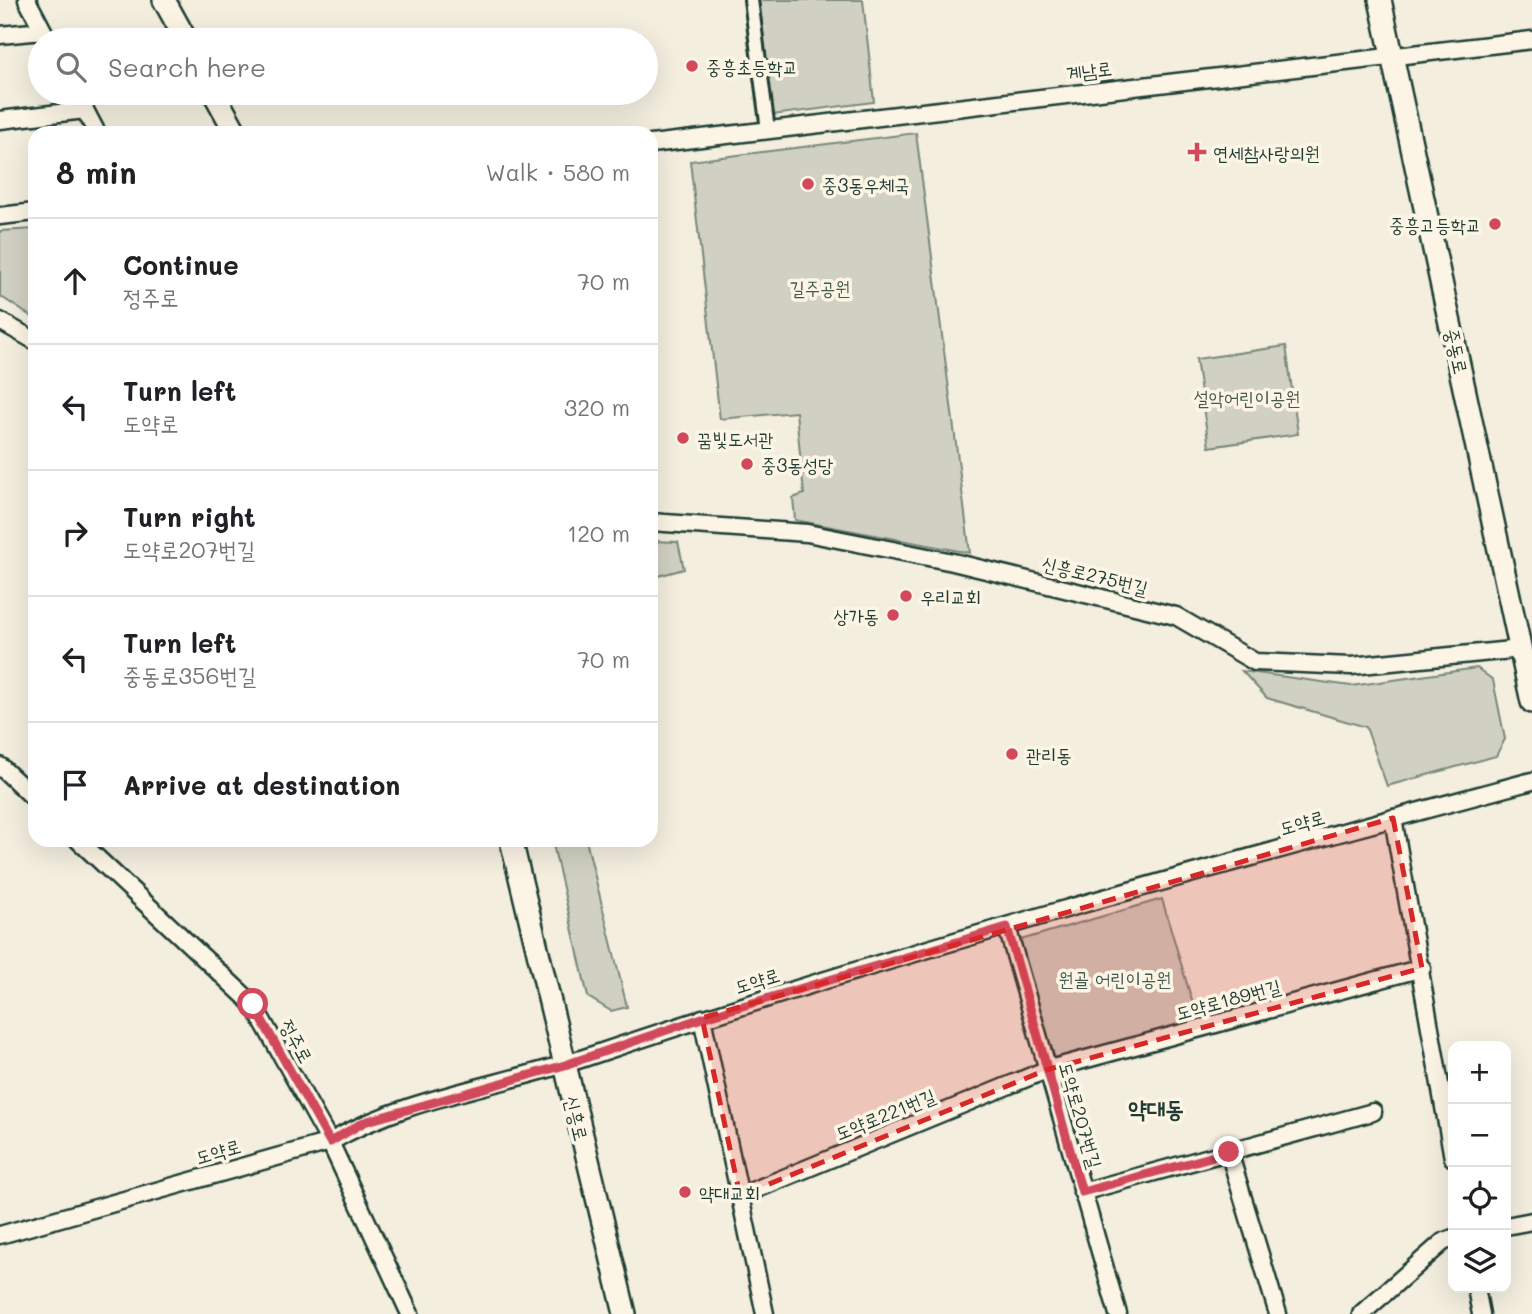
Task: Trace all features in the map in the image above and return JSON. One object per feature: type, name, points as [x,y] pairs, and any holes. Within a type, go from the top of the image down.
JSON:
[{"type":"street","points":[[27,0],[42,28]]},
{"type":"street","points":[[164,0],[179,28]]},
{"type":"street","points":[[751,0],[768,130]]},
{"type":"street","name":"중동로","points":[[1380,0],[1532,702]]},
{"type":"street","points":[[0,35],[28,35]]},
{"type":"street","name":"계남로","points":[[658,143],[1532,40]]},
{"type":"street","points":[[82,105],[93,126]]},
{"type":"street","points":[[221,105],[232,126]]},
{"type":"street","points":[[0,120],[85,110]]},
{"type":"street","points":[[0,216],[28,213]]},
{"type":"street","points":[[0,321],[28,337]]},
{"type":"street","name":"신흥로275번길","points":[[658,522],[807,533],[953,562],[1176,616],[1255,662],[1351,666],[1521,649]]},
{"type":"street","points":[[0,766],[28,792]]},
{"type":"street","name":"도약로","points":[[0,1235],[330,1142],[364,1122],[565,1065],[702,1018],[1007,927],[1532,781]]},
{"type":"street","points":[[1393,818],[1422,968],[1448,1127]]},
{"type":"street","name":"정주로","points":[[85,847],[253,1004],[330,1142],[410,1314]]},
{"type":"street","name":"신흥로","points":[[513,847],[625,1314]]},
{"type":"street","name":"도약로207번길","points":[[1007,927],[1118,1314]]},
{"type":"street","name":"도약로189번길","points":[[1046,1070],[1422,968]]},
{"type":"street","points":[[702,1018],[765,1314]]},
{"type":"street","name":"도약로221번길","points":[[740,1196],[1046,1070]]},
{"type":"street","points":[[1082,1192],[1373,1112]]},
{"type":"street","points":[[1229,1152],[1278,1314]]},
{"type":"street","points":[[1511,1225],[1532,1221]]},
{"type":"street","points":[[1361,1314],[1448,1240]]},
{"type":"street","points":[[1477,1293],[1481,1314]]},
{"type":"highlighted area","points":[[1393,818],[1422,968],[1046,1070],[740,1196],[702,1018]]},
{"type":"green space","points":[[759,0],[863,0],[874,102],[773,115]]},
{"type":"green space","name":"길주공원","points":[[916,133],[970,553],[795,520],[793,498],[804,494],[796,412],[720,419],[690,161]]},
{"type":"green space","points":[[28,229],[28,314],[0,296],[0,231]]},
{"type":"green space","name":"설악어린이공원","points":[[1286,346],[1298,434],[1209,447],[1196,359]]},
{"type":"green space","points":[[658,541],[678,542],[684,569],[658,576]]},
{"type":"green space","points":[[1477,668],[1493,680],[1505,739],[1496,756],[1387,786],[1366,727],[1267,698],[1242,671],[1351,686]]},
{"type":"green space","points":[[554,847],[588,847],[627,1007],[611,1011],[588,997]]},
{"type":"green space","name":"원골 어린이공원","points":[[1162,899],[1198,1021],[1051,1061],[1017,941]]},
{"type":"place","name":"중흥초등학교","points":[[692,66]]},
{"type":"place","name":"연세참사랑의원","points":[[1197,152]]},
{"type":"place","name":"중3동우체국","points":[[808,184]]},
{"type":"place","name":"중흥고등학교","points":[[1495,224]]},
{"type":"place","name":"꿈빛도서관","points":[[683,438]]},
{"type":"place","name":"중3동성당","points":[[747,464]]},
{"type":"place","name":"우리교회","points":[[906,596]]},
{"type":"place","name":"상가동","points":[[893,615]]},
{"type":"place","name":"관리동","points":[[1012,754]]},
{"type":"place","name":"약대교회","points":[[685,1192]]},
{"type":"district","name":"약대동","points":[[1156,1108]]},
{"type":"route","points":[[253,1004],[330,1142],[364,1122],[565,1065],[702,1018],[1007,927],[1082,1192],[1229,1152]]}]
